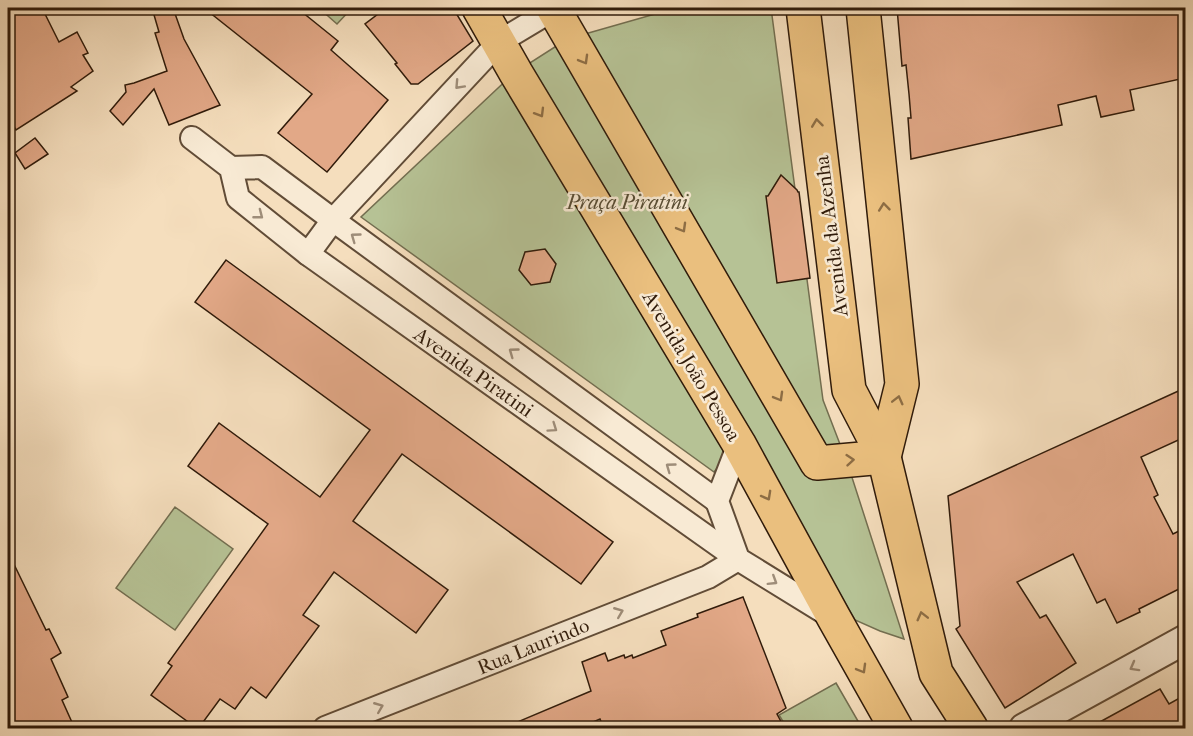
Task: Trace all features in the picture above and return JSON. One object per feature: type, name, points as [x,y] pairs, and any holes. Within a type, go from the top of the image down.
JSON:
[{"type":"main road","name":"Avenida João Pessoa","points":[[479,8],[739,444],[896,729]]},
{"type":"main road","points":[[556,8],[817,463],[884,457]]},
{"type":"main road","name":"Avenida da Azenha","points":[[803,8],[849,390],[884,457],[936,673],[971,729]]},
{"type":"main road","name":"Avenida da Azenha","points":[[863,8],[902,384],[884,457]]},
{"type":"street","points":[[308,254],[333,220],[499,42],[556,8]]},
{"type":"street","points":[[192,138],[231,168]]},
{"type":"street","name":"Avenida Piratini","points":[[717,501],[262,167],[231,168],[238,198],[308,254],[738,559],[834,618]]},
{"type":"street","points":[[738,559],[717,501],[739,444]]},
{"type":"street","name":"Rua Laurindo","points":[[325,729],[708,577],[738,559]]},
{"type":"street","points":[[1024,729],[1185,639]]},
{"type":"green space","points":[[319,8],[352,8],[337,24]]},
{"type":"green space","name":"Praça Piratini","points":[[676,8],[771,8],[823,400],[848,465],[904,639],[855,620],[748,434],[714,472],[361,217],[514,73],[571,38]]},
{"type":"green space","points":[[175,507],[233,549],[175,630],[116,588]]},
{"type":"green space","points":[[836,683],[862,728],[787,728],[779,715]]},
{"type":"building","points":[[8,8],[42,8],[59,42],[77,32],[88,53],[83,55],[93,71],[71,87],[77,91],[16,130],[8,117]]},
{"type":"building","points":[[152,8],[173,8],[184,39],[220,105],[169,125],[154,89],[123,125],[110,111],[126,92],[125,85],[167,71],[155,33],[159,32]]},
{"type":"building","points":[[204,8],[297,8],[338,41],[331,50],[388,100],[327,172],[278,133],[312,94]]},
{"type":"building","points":[[386,8],[453,8],[473,41],[418,84],[411,84],[365,24]]},
{"type":"building","points":[[897,8],[1185,8],[1185,78],[1130,90],[1134,110],[1101,117],[1096,96],[1058,105],[1062,125],[911,159],[909,94],[906,65],[902,66]]},
{"type":"building","points":[[35,138],[48,154],[25,169],[15,153]]},
{"type":"building","points":[[781,175],[799,192],[810,278],[777,283],[766,196]]},
{"type":"building","points":[[545,249],[556,264],[550,282],[531,285],[519,270],[525,252]]},
{"type":"building","points":[[226,260],[613,542],[581,584],[402,454],[353,521],[448,590],[416,633],[334,572],[303,615],[319,626],[266,698],[251,687],[235,709],[220,699],[198,729],[151,695],[172,666],[168,663],[268,524],[188,466],[219,423],[320,497],[370,430],[195,302]]},
{"type":"building","points":[[1185,388],[1185,437],[1141,457],[1158,495],[1154,497],[1173,534],[1185,528],[1185,586],[1117,623],[1105,599],[1097,603],[1073,554],[1017,582],[1040,618],[1046,615],[1076,663],[1005,708],[956,629],[960,626],[948,496]]},
{"type":"building","points":[[8,552],[46,630],[49,629],[61,653],[51,659],[68,697],[62,700],[75,729],[8,729]]},
{"type":"building","points":[[743,597],[786,708],[777,714],[785,729],[604,729],[600,719],[577,729],[501,729],[591,691],[582,662],[605,653],[608,661],[624,655],[625,658],[632,655],[633,658],[666,645],[661,631],[698,617],[697,614]]},
{"type":"building","points":[[1160,689],[1169,704],[1185,695],[1185,729],[1087,729]]}]
